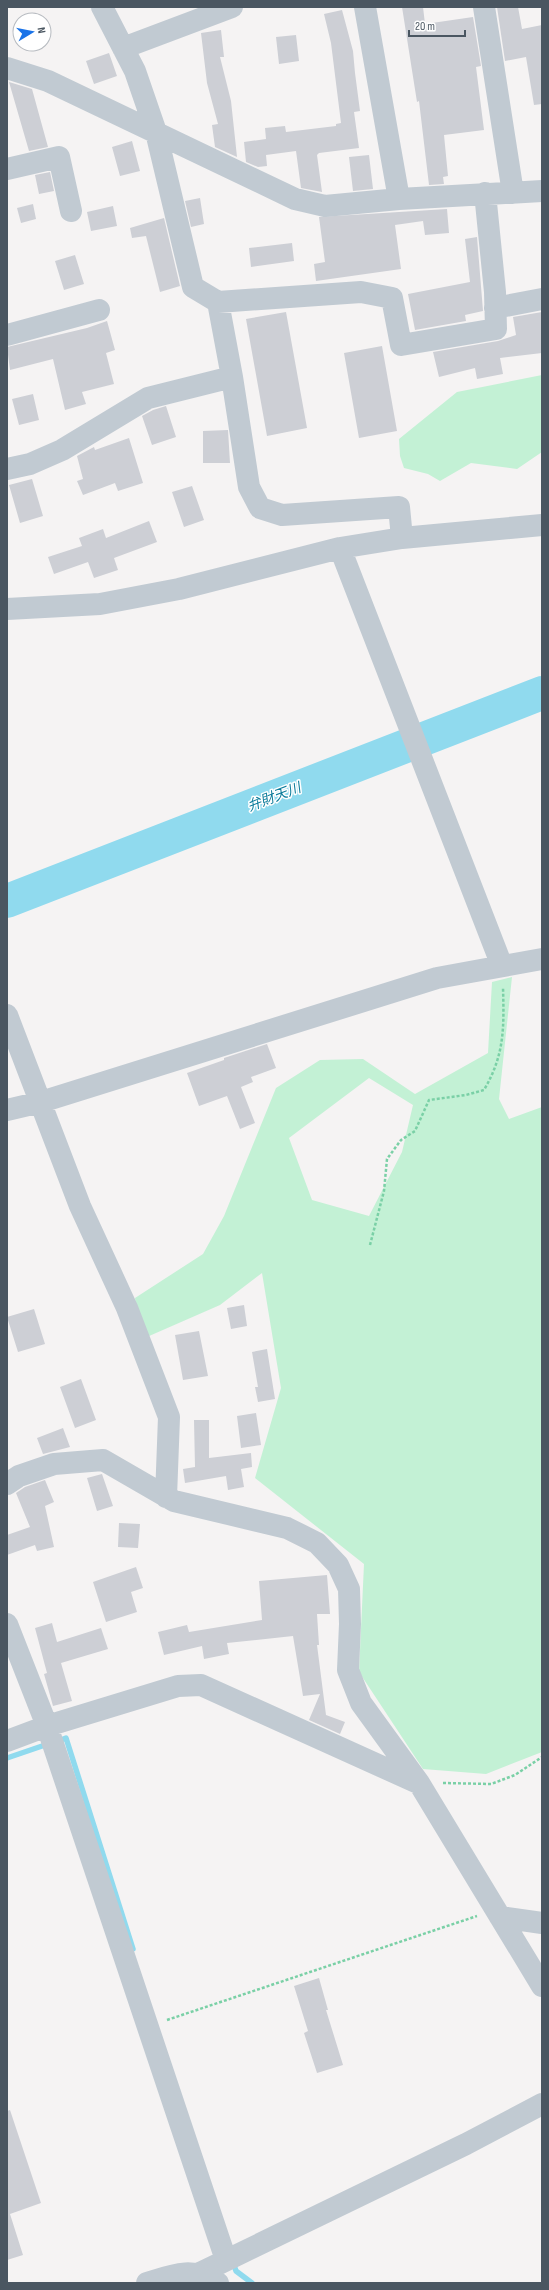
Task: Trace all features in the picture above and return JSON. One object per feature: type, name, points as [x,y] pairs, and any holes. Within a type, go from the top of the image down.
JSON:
[{"type":"street","points":[[102,7],[135,71],[156,132],[193,287],[218,302],[361,292],[392,298],[401,345],[496,329],[485,193]]},
{"type":"street","points":[[123,48],[232,7]]},
{"type":"street","points":[[365,7],[399,199]]},
{"type":"street","points":[[484,7],[513,193]]},
{"type":"street","points":[[7,68],[48,81],[296,199],[325,206],[485,193],[542,191]]},
{"type":"street","points":[[7,169],[59,157],[71,211]]},
{"type":"street","points":[[495,308],[542,299]]},
{"type":"street","points":[[218,302],[232,377],[249,487],[260,508],[282,516],[399,507],[402,538]]},
{"type":"street","points":[[7,335],[99,310]]},
{"type":"street","points":[[7,470],[30,464],[62,450],[148,398],[232,377]]},
{"type":"street","points":[[7,609],[107,603],[179,589],[340,548],[402,538],[542,525]]},
{"type":"street","points":[[340,548],[502,966]]},
{"type":"street","points":[[7,1110],[41,1102],[437,978],[542,959]]},
{"type":"street","points":[[7,1015],[80,1206],[127,1308],[169,1417],[166,1497]]},
{"type":"street","points":[[7,1484],[19,1476],[54,1464],[103,1460],[174,1501],[287,1528],[317,1543],[338,1565],[349,1589],[348,1670],[361,1703],[419,1783],[542,1986]]},
{"type":"street","points":[[7,1624],[47,1726],[226,2260]]},
{"type":"street","points":[[7,1741],[47,1726],[178,1686],[201,1685],[419,1783]]},
{"type":"street","points":[[498,1913],[542,1923]]},
{"type":"street","points":[[198,2274],[466,2144],[542,2104]]},
{"type":"street","points":[[147,2283],[180,2272],[198,2274],[218,2283]]},
{"type":"path","points":[[370,1245],[384,1192],[387,1159],[401,1140],[415,1131],[429,1100],[466,1095],[484,1090],[495,1070],[503,1034],[502,966]]},
{"type":"path","points":[[419,1783],[490,1784],[516,1775],[542,1758]]},
{"type":"path","points":[[167,2020],[498,1913]]},
{"type":"green space","points":[[542,375],[542,452],[517,469],[471,463],[440,481],[428,474],[404,468],[400,456],[399,439],[457,392]]},
{"type":"green space","points":[[512,977],[499,1099],[509,1119],[542,1107],[542,1752],[486,1774],[423,1769],[359,1672],[364,1564],[255,1478],[281,1388],[262,1273],[220,1305],[140,1340],[135,1298],[203,1254],[224,1216],[276,1088],[320,1060],[363,1059],[415,1094],[488,1053],[492,982]],"holes":[[[369,1078],[413,1105],[402,1152],[369,1216],[312,1200],[289,1138]]]},
{"type":"building","points":[[402,7],[423,7],[425,24],[473,17],[481,66],[476,67],[484,130],[444,135],[448,176],[443,177],[444,184],[429,185],[419,101],[417,102]]},
{"type":"building","points":[[497,7],[518,7],[522,29],[542,25],[542,104],[534,105],[526,57],[505,61]]},
{"type":"building","points":[[342,10],[353,51],[360,111],[354,112],[359,148],[319,153],[317,155],[322,192],[301,188],[296,151],[266,155],[267,166],[258,167],[246,162],[244,142],[266,139],[265,128],[285,126],[286,132],[336,126],[336,124],[341,123],[331,43],[324,14]]},
{"type":"building","points":[[221,30],[224,57],[220,57],[231,101],[237,157],[215,147],[212,125],[218,124],[207,83],[201,33]]},
{"type":"building","points":[[296,35],[299,61],[279,64],[276,37]]},
{"type":"building","points":[[109,53],[117,76],[94,84],[86,61]]},
{"type":"building","points":[[9,82],[32,89],[48,147],[29,151]]},
{"type":"building","points":[[132,141],[140,171],[120,176],[112,147]]},
{"type":"building","points":[[369,155],[373,189],[353,191],[349,157]]},
{"type":"building","points":[[50,172],[54,191],[39,194],[35,175]]},
{"type":"building","points":[[200,198],[204,224],[191,227],[185,201]]},
{"type":"building","points":[[33,204],[36,219],[21,223],[17,208]]},
{"type":"building","points":[[113,206],[117,226],[91,231],[87,212]]},
{"type":"building","points":[[447,209],[449,233],[425,235],[423,221],[395,225],[401,269],[316,281],[314,264],[325,262],[319,217]]},
{"type":"building","points":[[164,218],[180,286],[160,292],[146,236],[132,238],[130,228]]},
{"type":"building","points":[[477,237],[483,311],[465,315],[466,321],[415,330],[408,294],[470,282],[465,239]]},
{"type":"building","points":[[292,243],[294,261],[251,267],[249,248]]},
{"type":"building","points":[[75,255],[84,284],[64,290],[55,261]]},
{"type":"building","points":[[286,312],[307,428],[267,436],[246,319]]},
{"type":"building","points":[[542,312],[542,353],[500,358],[503,374],[477,379],[475,368],[439,377],[433,352],[498,341],[516,335],[513,317]]},
{"type":"building","points":[[107,321],[115,350],[106,353],[114,384],[82,392],[86,404],[65,410],[53,359],[10,370],[7,347],[87,328]]},
{"type":"building","points":[[382,346],[397,431],[359,438],[344,353]]},
{"type":"building","points":[[33,394],[39,420],[19,425],[12,399]]},
{"type":"building","points":[[166,406],[176,437],[152,445],[142,416],[153,410]]},
{"type":"building","points":[[228,430],[230,463],[203,463],[203,431]]},
{"type":"building","points":[[129,438],[143,483],[118,491],[115,483],[83,495],[77,481],[83,479],[77,456],[94,447],[95,450]]},
{"type":"building","points":[[32,479],[43,516],[20,523],[9,485]]},
{"type":"building","points":[[192,486],[204,520],[184,527],[172,492]]},
{"type":"building","points":[[149,521],[157,542],[114,558],[118,570],[94,578],[88,562],[54,574],[48,557],[82,546],[79,538],[103,529],[106,538]]},
{"type":"building","points":[[267,1044],[276,1068],[251,1077],[253,1082],[241,1087],[255,1123],[240,1129],[227,1096],[199,1106],[187,1073],[224,1060],[224,1058]]},
{"type":"building","points":[[244,1305],[247,1326],[231,1329],[227,1308]]},
{"type":"building","points":[[34,1309],[45,1344],[18,1352],[7,1317]]},
{"type":"building","points":[[199,1331],[208,1376],[183,1380],[175,1335]]},
{"type":"building","points":[[267,1349],[275,1399],[258,1402],[255,1387],[258,1387],[252,1352]]},
{"type":"building","points":[[81,1379],[96,1420],[75,1428],[60,1387]]},
{"type":"building","points":[[256,1413],[261,1445],[241,1448],[237,1416]]},
{"type":"building","points":[[194,1420],[209,1420],[209,1458],[251,1453],[252,1467],[241,1469],[244,1487],[228,1490],[226,1476],[185,1483],[183,1469],[195,1467]]},
{"type":"building","points":[[63,1428],[70,1447],[43,1454],[37,1438]]},
{"type":"building","points":[[102,1474],[113,1506],[97,1511],[87,1478]]},
{"type":"building","points":[[45,1480],[54,1502],[45,1506],[54,1547],[37,1551],[35,1545],[7,1555],[7,1535],[30,1527],[16,1493],[25,1487]]},
{"type":"building","points":[[119,1523],[140,1524],[138,1548],[118,1547]]},
{"type":"building","points":[[136,1567],[143,1588],[131,1592],[137,1612],[106,1622],[93,1582]]},
{"type":"building","points":[[327,1575],[330,1614],[317,1614],[319,1645],[317,1645],[326,1715],[345,1722],[340,1734],[309,1720],[320,1694],[303,1696],[293,1636],[227,1643],[229,1654],[204,1659],[202,1646],[164,1655],[158,1632],[187,1625],[189,1632],[262,1620],[259,1581]]},
{"type":"building","points":[[52,1623],[57,1642],[101,1628],[108,1649],[61,1663],[72,1701],[53,1706],[44,1674],[47,1673],[35,1628]]},
{"type":"building","points":[[319,1978],[328,2010],[326,2010],[343,2065],[317,2073],[304,2033],[308,2031],[294,1986]]},
{"type":"building","points":[[10,2110],[41,2203],[10,2214],[23,2255],[7,2260],[7,2111]]},
{"type":"waterway","name":"弁財天川","points":[[7,901],[542,693]]},
{"type":"waterway","points":[[56,1742],[66,1738],[133,1949]]},
{"type":"waterway","points":[[7,1758],[48,1744]]},
{"type":"waterway","points":[[233,2262],[236,2271],[252,2283]]}]
